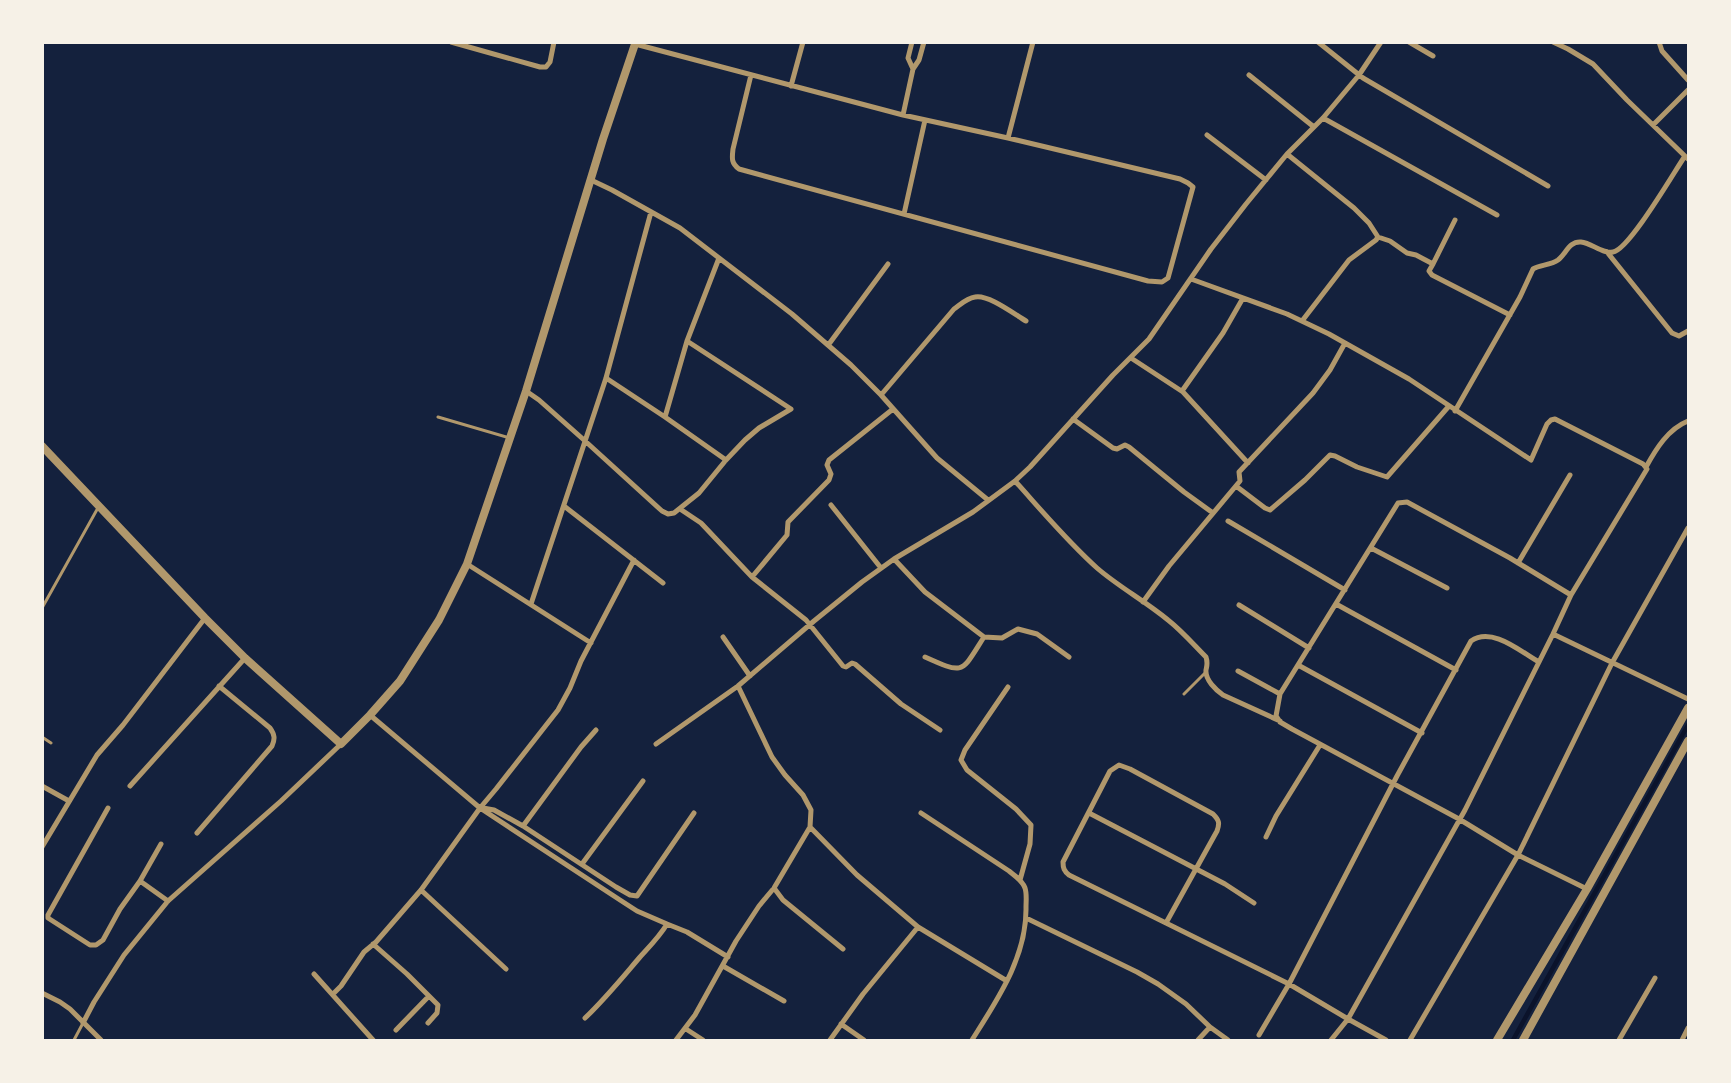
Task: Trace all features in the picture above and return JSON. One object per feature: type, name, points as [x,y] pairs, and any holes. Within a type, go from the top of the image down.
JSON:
[{"type":"street","points":[[451,42],[540,67],[546,67],[550,62],[554,42]]},
{"type":"street","points":[[791,86],[803,42]]},
{"type":"street","points":[[912,42],[908,58],[913,69]]},
{"type":"street","points":[[904,115],[913,69],[919,60],[924,42]]},
{"type":"street","points":[[1008,138],[1033,42]]},
{"type":"street","points":[[1318,42],[1359,75],[1548,186]]},
{"type":"street","points":[[656,744],[736,687],[810,624],[894,558],[973,512],[1016,481],[1159,327],[1228,227],[1287,154],[1323,118],[1359,75],[1381,42]]},
{"type":"street","points":[[1409,42],[1433,56]]},
{"type":"street","points":[[1456,411],[1510,315],[1533,269],[1557,260],[1572,244],[1588,243],[1607,252],[1621,249],[1687,157],[1593,64],[1553,42]]},
{"type":"street","points":[[1659,42],[1662,51],[1688,80]]},
{"type":"street","points":[[84,1023],[94,1002],[124,955],[168,900],[281,800],[370,715],[408,670],[439,620],[467,564],[526,392],[591,180],[636,43],[904,115],[1180,179],[1193,187],[1192,196],[1168,278],[1162,282],[1148,281],[739,169],[734,165],[732,149],[751,75]]},
{"type":"street","points":[[1249,75],[1314,127]]},
{"type":"street","points":[[1653,125],[1688,90]]},
{"type":"street","points":[[1323,118],[1496,215]]},
{"type":"street","points":[[904,214],[925,120]]},
{"type":"street","points":[[1206,135],[1266,180]]},
{"type":"street","points":[[1287,154],[1354,208],[1369,223],[1378,237],[1390,242],[1407,254],[1416,255],[1433,264]]},
{"type":"street","points":[[591,180],[680,228],[829,344],[881,395],[937,458],[988,500]]},
{"type":"street","points":[[532,604],[584,440],[606,378],[651,212]]},
{"type":"street","points":[[1455,220],[1430,273],[1510,315]]},
{"type":"street","points":[[1302,321],[1349,260],[1378,237]]},
{"type":"street","points":[[1607,252],[1672,333],[1679,336],[1688,331]]},
{"type":"street","points":[[665,418],[687,341],[718,258]]},
{"type":"street","points":[[829,344],[888,264]]},
{"type":"street","points":[[1191,279],[1302,321],[1329,334],[1409,379],[1531,460],[1547,424],[1555,419],[1635,459],[1646,467]]},
{"type":"street","points":[[881,395],[954,310],[966,300],[977,296],[988,299],[1026,321]]},
{"type":"street","points":[[1182,391],[1223,334],[1243,298]]},
{"type":"street","points":[[526,392],[539,400],[662,511],[668,514],[674,513],[699,493],[726,460],[759,428],[791,409],[687,341]]},
{"type":"street","points":[[1142,602],[1168,566],[1236,486],[1240,480],[1239,472],[1313,393],[1327,374],[1345,343]]},
{"type":"street","points":[[1131,358],[1182,391],[1248,463]]},
{"type":"street","points":[[606,378],[726,460]]},
{"type":"street","points":[[1236,486],[1270,510],[1305,480],[1330,455],[1357,467],[1387,476],[1449,406]]},
{"type":"street","points":[[752,577],[787,535],[788,522],[829,480],[831,474],[827,465],[829,460],[893,409]]},
{"type":"street","points":[[1073,419],[1113,448],[1117,449],[1124,445],[1129,447],[1213,513]]},
{"type":"street","points":[[1331,1040],[1348,1018],[1459,819],[1571,595],[1646,473],[1646,467],[1656,448],[1665,438],[1688,421]]},
{"type":"street","points":[[42,446],[205,618],[341,744]]},
{"type":"street","points":[[1518,563],[1570,475]]},
{"type":"street","points":[[1016,481],[1096,567],[1168,620],[1187,637],[1206,657],[1208,665],[1206,672],[1210,682],[1223,695],[1280,722],[1393,785],[1459,819],[1518,855],[1586,889]]},
{"type":"street","points":[[1280,722],[1276,716],[1280,694],[1398,504],[1402,501],[1518,563],[1571,595]]},
{"type":"street","points":[[831,505],[881,568]]},
{"type":"street","points":[[564,506],[663,583]]},
{"type":"street","points":[[680,509],[701,523],[752,577],[810,624],[843,666],[846,667],[852,663],[856,664],[901,704],[940,730]]},
{"type":"street","points":[[1228,521],[1345,590]]},
{"type":"street","points":[[1410,1040],[1518,855],[1612,662],[1688,528]]},
{"type":"street","points":[[1371,548],[1447,588]]},
{"type":"street","points":[[894,558],[925,592],[984,637],[1002,638],[1018,629],[1037,634],[1069,657]]},
{"type":"street","points":[[333,994],[347,978],[364,952],[421,890],[480,808],[558,710],[634,560]]},
{"type":"street","points":[[467,564],[591,643]]},
{"type":"street","points":[[1336,604],[1456,670]]},
{"type":"street","points":[[1239,605],[1309,648]]},
{"type":"street","points":[[42,847],[97,755],[123,725],[205,618]]},
{"type":"street","points":[[1553,634],[1688,699]]},
{"type":"street","points":[[1259,1035],[1289,984],[1471,641],[1477,637],[1486,636],[1502,640],[1539,662]]},
{"type":"street","points":[[723,637],[750,676]]},
{"type":"street","points":[[925,657],[949,668],[962,668],[984,637]]},
{"type":"street","points":[[130,786],[246,658]]},
{"type":"street","points":[[1298,666],[1422,733]]},
{"type":"street","points":[[1238,671],[1280,694]]},
{"type":"street","points":[[196,833],[272,746],[274,739],[270,728],[219,686]]},
{"type":"street","points":[[676,1040],[686,1029],[748,922],[774,888],[810,827],[811,810],[804,795],[785,776],[772,757],[736,687]]},
{"type":"street","points":[[1008,687],[965,750],[961,760],[967,770],[1016,809],[1031,825],[1030,844],[1020,880]]},
{"type":"street","points":[[1497,1040],[1586,889],[1688,708]]},
{"type":"street","points":[[370,715],[480,808],[620,900],[637,910],[687,932],[728,957]]},
{"type":"street","points":[[523,826],[581,747],[596,730]]},
{"type":"street","points":[[1523,1040],[1685,753],[1688,741]]},
{"type":"street","points":[[1266,837],[1276,816],[1320,744]]},
{"type":"street","points":[[1166,923],[1217,831],[1218,819],[1213,814],[1130,769],[1119,765],[1110,771],[1063,862],[1065,871],[1166,923],[1289,984],[1386,1040]]},
{"type":"street","points":[[582,864],[643,781]]},
{"type":"street","points":[[42,786],[69,801]]},
{"type":"street","points":[[108,808],[48,918],[90,945],[96,945],[103,940],[161,844]]},
{"type":"street","points":[[480,808],[494,810],[523,826],[630,895],[636,896],[694,813]]},
{"type":"street","points":[[922,813],[1020,880],[1025,888],[1026,918],[1020,949],[998,1000],[974,1039]]},
{"type":"street","points":[[1089,813],[1225,884],[1254,903]]},
{"type":"street","points":[[810,827],[857,875],[918,927],[1007,981]]},
{"type":"street","points":[[140,881],[168,900]]},
{"type":"street","points":[[774,888],[783,900],[843,949]]},
{"type":"street","points":[[421,890],[506,969]]},
{"type":"street","points":[[1026,918],[1148,978],[1186,1004],[1210,1027],[1228,1040]]},
{"type":"street","points":[[585,1018],[611,993],[660,936],[667,924]]},
{"type":"street","points":[[830,1040],[863,994],[918,927]]},
{"type":"street","points":[[373,944],[429,996],[439,1008],[428,1023]]},
{"type":"street","points":[[723,966],[784,1001]]},
{"type":"street","points":[[314,974],[373,1040]]},
{"type":"street","points":[[1619,1040],[1655,978]]},
{"type":"street","points":[[42,993],[60,1002],[101,1040]]},
{"type":"street","points":[[396,1030],[429,996]]},
{"type":"street","points":[[842,1024],[864,1040]]},
{"type":"street","points":[[1198,1040],[1210,1027]]},
{"type":"street","points":[[1682,1040],[1688,1028]]},
{"type":"street","points":[[686,1029],[702,1040]]},
{"type":"lane","points":[[438,417],[510,438]]},
{"type":"lane","points":[[42,608],[99,506]]},
{"type":"lane","points":[[1184,694],[1206,672]]},
{"type":"lane","points":[[42,737],[51,743]]},
{"type":"lane","points":[[74,1040],[84,1023]]},
{"type":"waterway","points":[[1513,1040],[1688,725]]}]
